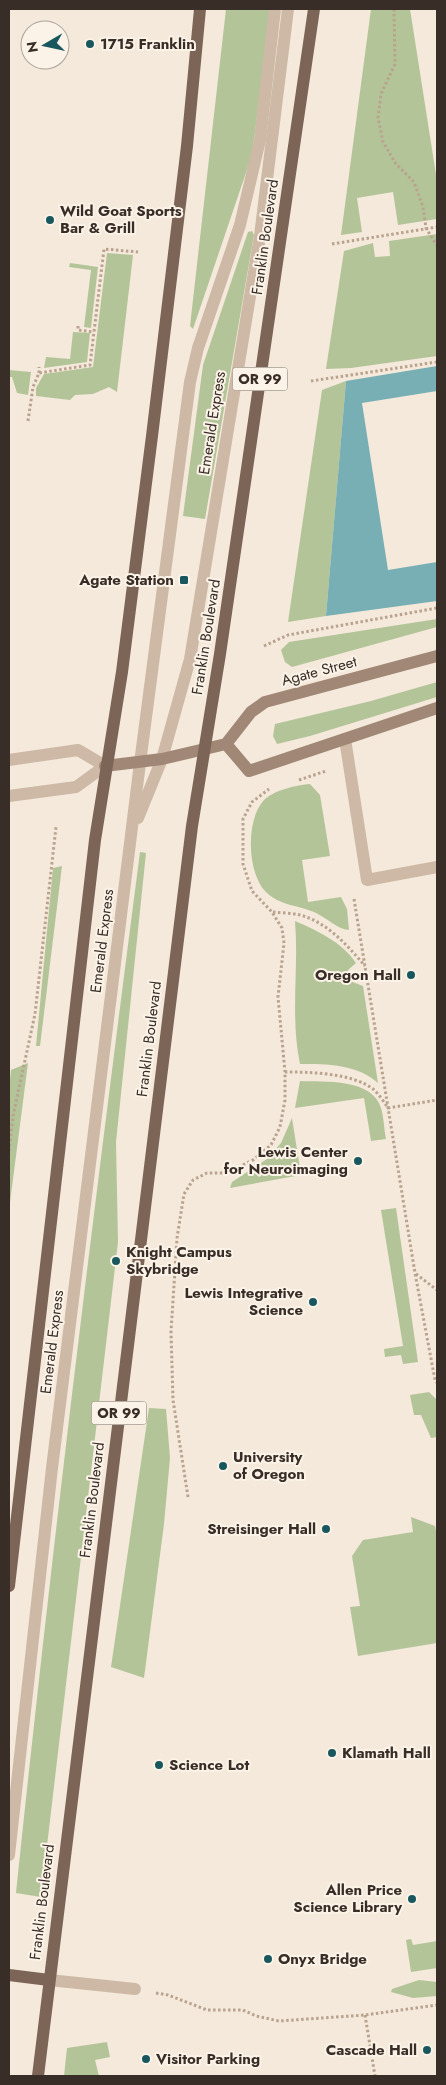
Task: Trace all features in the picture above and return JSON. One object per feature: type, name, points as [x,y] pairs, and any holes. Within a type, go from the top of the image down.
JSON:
[{"type":"main road","points":[[9,1586],[105,766],[122,672],[152,436],[187,146],[200,9]]},
{"type":"main road","name":"Franklin Boulevard","points":[[38,2076],[189,846],[220,654],[314,9]]},
{"type":"main road","points":[[9,1975],[49,1980]]},
{"type":"street","name":"Emerald Express","points":[[9,1855],[52,1468],[140,763],[190,382],[198,348],[240,225],[260,140],[274,9]]},
{"type":"street","name":"Emerald Express","points":[[132,835],[162,759],[190,659],[260,236],[288,9]]},
{"type":"street","name":"Agate Street","points":[[226,744],[251,712],[265,702],[437,656]]},
{"type":"street","points":[[9,796],[76,787],[105,766],[140,763],[226,744],[249,771],[437,708]]},
{"type":"street","points":[[345,739],[368,880],[437,867]]},
{"type":"street","points":[[9,760],[78,750],[105,766]]},
{"type":"street","points":[[49,1980],[135,1989]]},
{"type":"path","points":[[394,9],[395,64],[381,94],[378,118],[383,142],[396,164],[414,182],[423,207],[426,228],[437,246]]},
{"type":"path","points":[[332,244],[437,226]]},
{"type":"path","points":[[39,373],[90,365],[104,249],[138,252]]},
{"type":"path","points":[[78,326],[78,330],[94,332]]},
{"type":"path","points":[[311,381],[437,362]]},
{"type":"path","points":[[28,421],[33,388],[39,373],[39,367]]},
{"type":"path","points":[[264,646],[288,635],[437,608]]},
{"type":"path","points":[[295,781],[349,762]]},
{"type":"path","points":[[188,1496],[173,1400],[171,1332],[177,1238],[184,1194],[193,1180],[207,1173],[227,1173],[253,1160],[271,1145],[280,1127],[285,1100],[285,1072],[278,997],[284,942],[282,928],[272,912],[252,891],[243,864],[243,819],[252,802],[267,790],[276,787]]},
{"type":"path","points":[[9,1151],[11,1116],[34,1014],[56,827]]},
{"type":"path","points":[[354,899],[415,1273],[437,1383]]},
{"type":"path","points":[[272,912],[300,915],[318,922],[349,947],[365,967]]},
{"type":"path","points":[[285,1072],[306,1072],[336,1076],[363,1084],[374,1090],[388,1108]]},
{"type":"path","points":[[388,1108],[437,1100]]},
{"type":"path","points":[[415,1273],[437,1290]]},
{"type":"path","points":[[135,1989],[168,1995],[207,2010],[243,2010],[256,2016],[279,2021],[365,2015],[437,2005]]},
{"type":"path","points":[[365,2015],[375,2076]]},
{"type":"green space","points":[[226,9],[271,9],[252,155],[193,329],[190,326]]},
{"type":"green space","points":[[371,9],[410,9],[437,181],[437,219],[398,225],[393,192],[357,198],[362,232],[341,235]]},
{"type":"green space","points":[[252,231],[254,235],[205,519],[183,516],[203,365],[248,232]]},
{"type":"green space","points":[[437,234],[437,356],[351,368],[326,369],[344,251],[373,243],[375,257],[390,256],[389,241]]},
{"type":"green space","points":[[107,253],[133,255],[117,392],[109,387],[93,394],[75,395],[70,400],[36,396],[36,388],[44,374],[93,367]]},
{"type":"green space","points":[[70,263],[98,267],[91,328],[84,327],[91,270],[69,267]]},
{"type":"green space","points":[[73,332],[90,333],[87,362],[44,368],[46,357],[70,359]]},
{"type":"green space","points":[[9,370],[31,372],[28,395],[17,393],[12,377],[9,377]]},
{"type":"green space","points":[[346,381],[326,616],[288,622],[322,390]]},
{"type":"green space","points":[[437,619],[437,627],[292,667],[285,662],[281,650],[289,642]]},
{"type":"green space","points":[[437,682],[437,697],[310,736],[277,744],[273,736],[275,724],[371,701]]},
{"type":"green space","points":[[310,784],[320,795],[330,856],[302,860],[308,902],[341,897],[347,909],[349,930],[336,926],[316,913],[284,903],[272,897],[260,885],[255,874],[252,861],[251,833],[258,809],[268,796],[274,793]]},
{"type":"green space","points":[[140,852],[146,853],[116,1142],[118,1242],[41,1897],[16,1893],[75,1372]]},
{"type":"green space","points":[[62,866],[40,1046],[36,1046],[53,868]]},
{"type":"green space","points":[[295,921],[337,943],[356,963],[348,970],[350,981],[363,986],[378,1083],[361,1072],[341,1066],[300,1064],[295,1010]]},
{"type":"green space","points":[[28,1063],[9,1210],[9,1088],[11,1070]]},
{"type":"green space","points":[[300,1081],[334,1082],[368,1091],[376,1098],[381,1108],[386,1139],[371,1141],[364,1098],[295,1108]]},
{"type":"green space","points":[[292,1118],[301,1175],[230,1188],[232,1182],[267,1159],[281,1143]]},
{"type":"green space","points":[[396,1208],[418,1362],[403,1364],[401,1355],[385,1357],[384,1349],[403,1346],[381,1210]]},
{"type":"green space","points":[[429,1392],[437,1400],[437,1437],[431,1438],[421,1415],[414,1415],[410,1395]]},
{"type":"green space","points":[[149,1408],[166,1409],[170,1458],[164,1524],[144,1678],[111,1667]]},
{"type":"green space","points":[[411,1517],[435,1526],[437,1537],[437,1643],[358,1656],[350,1607],[360,1606],[352,1556],[363,1540],[413,1532]]},
{"type":"green space","points":[[411,1939],[413,1945],[437,1941],[437,1968],[411,1972],[406,1940]]},
{"type":"green space","points":[[419,1980],[437,1982],[437,1996],[413,1998],[391,1992],[392,1989]]},
{"type":"green space","points":[[107,2042],[110,2057],[95,2060],[99,2076],[64,2076],[67,2048]]},
{"type":"water","points":[[437,366],[437,391],[362,403],[388,570],[437,562],[437,601],[326,616],[346,381]]},
{"type":"place","name":"1715 Franklin","points":[[90,44]]},
{"type":"place","name":"Wild Goat Sports Bar & Grill","points":[[50,220]]},
{"type":"place","name":"Agate Station","points":[[184,580]]},
{"type":"place","name":"Oregon Hall","points":[[411,975]]},
{"type":"place","name":"Lewis Center for Neuroimaging","points":[[358,1161]]},
{"type":"place","name":"Knight Campus Skybridge","points":[[116,1261]]},
{"type":"place","name":"Lewis Integrative Science","points":[[313,1302]]},
{"type":"place","name":"University of Oregon","points":[[223,1466]]},
{"type":"place","name":"Streisinger Hall","points":[[326,1529]]},
{"type":"place","name":"Klamath Hall","points":[[332,1753]]},
{"type":"place","name":"Science Lot","points":[[159,1765]]},
{"type":"place","name":"Allen Price Science Library","points":[[412,1899]]},
{"type":"place","name":"Onyx Bridge","points":[[268,1959]]},
{"type":"place","name":"Cascade Hall","points":[[427,2050]]},
{"type":"place","name":"Visitor Parking","points":[[146,2059]]}]
